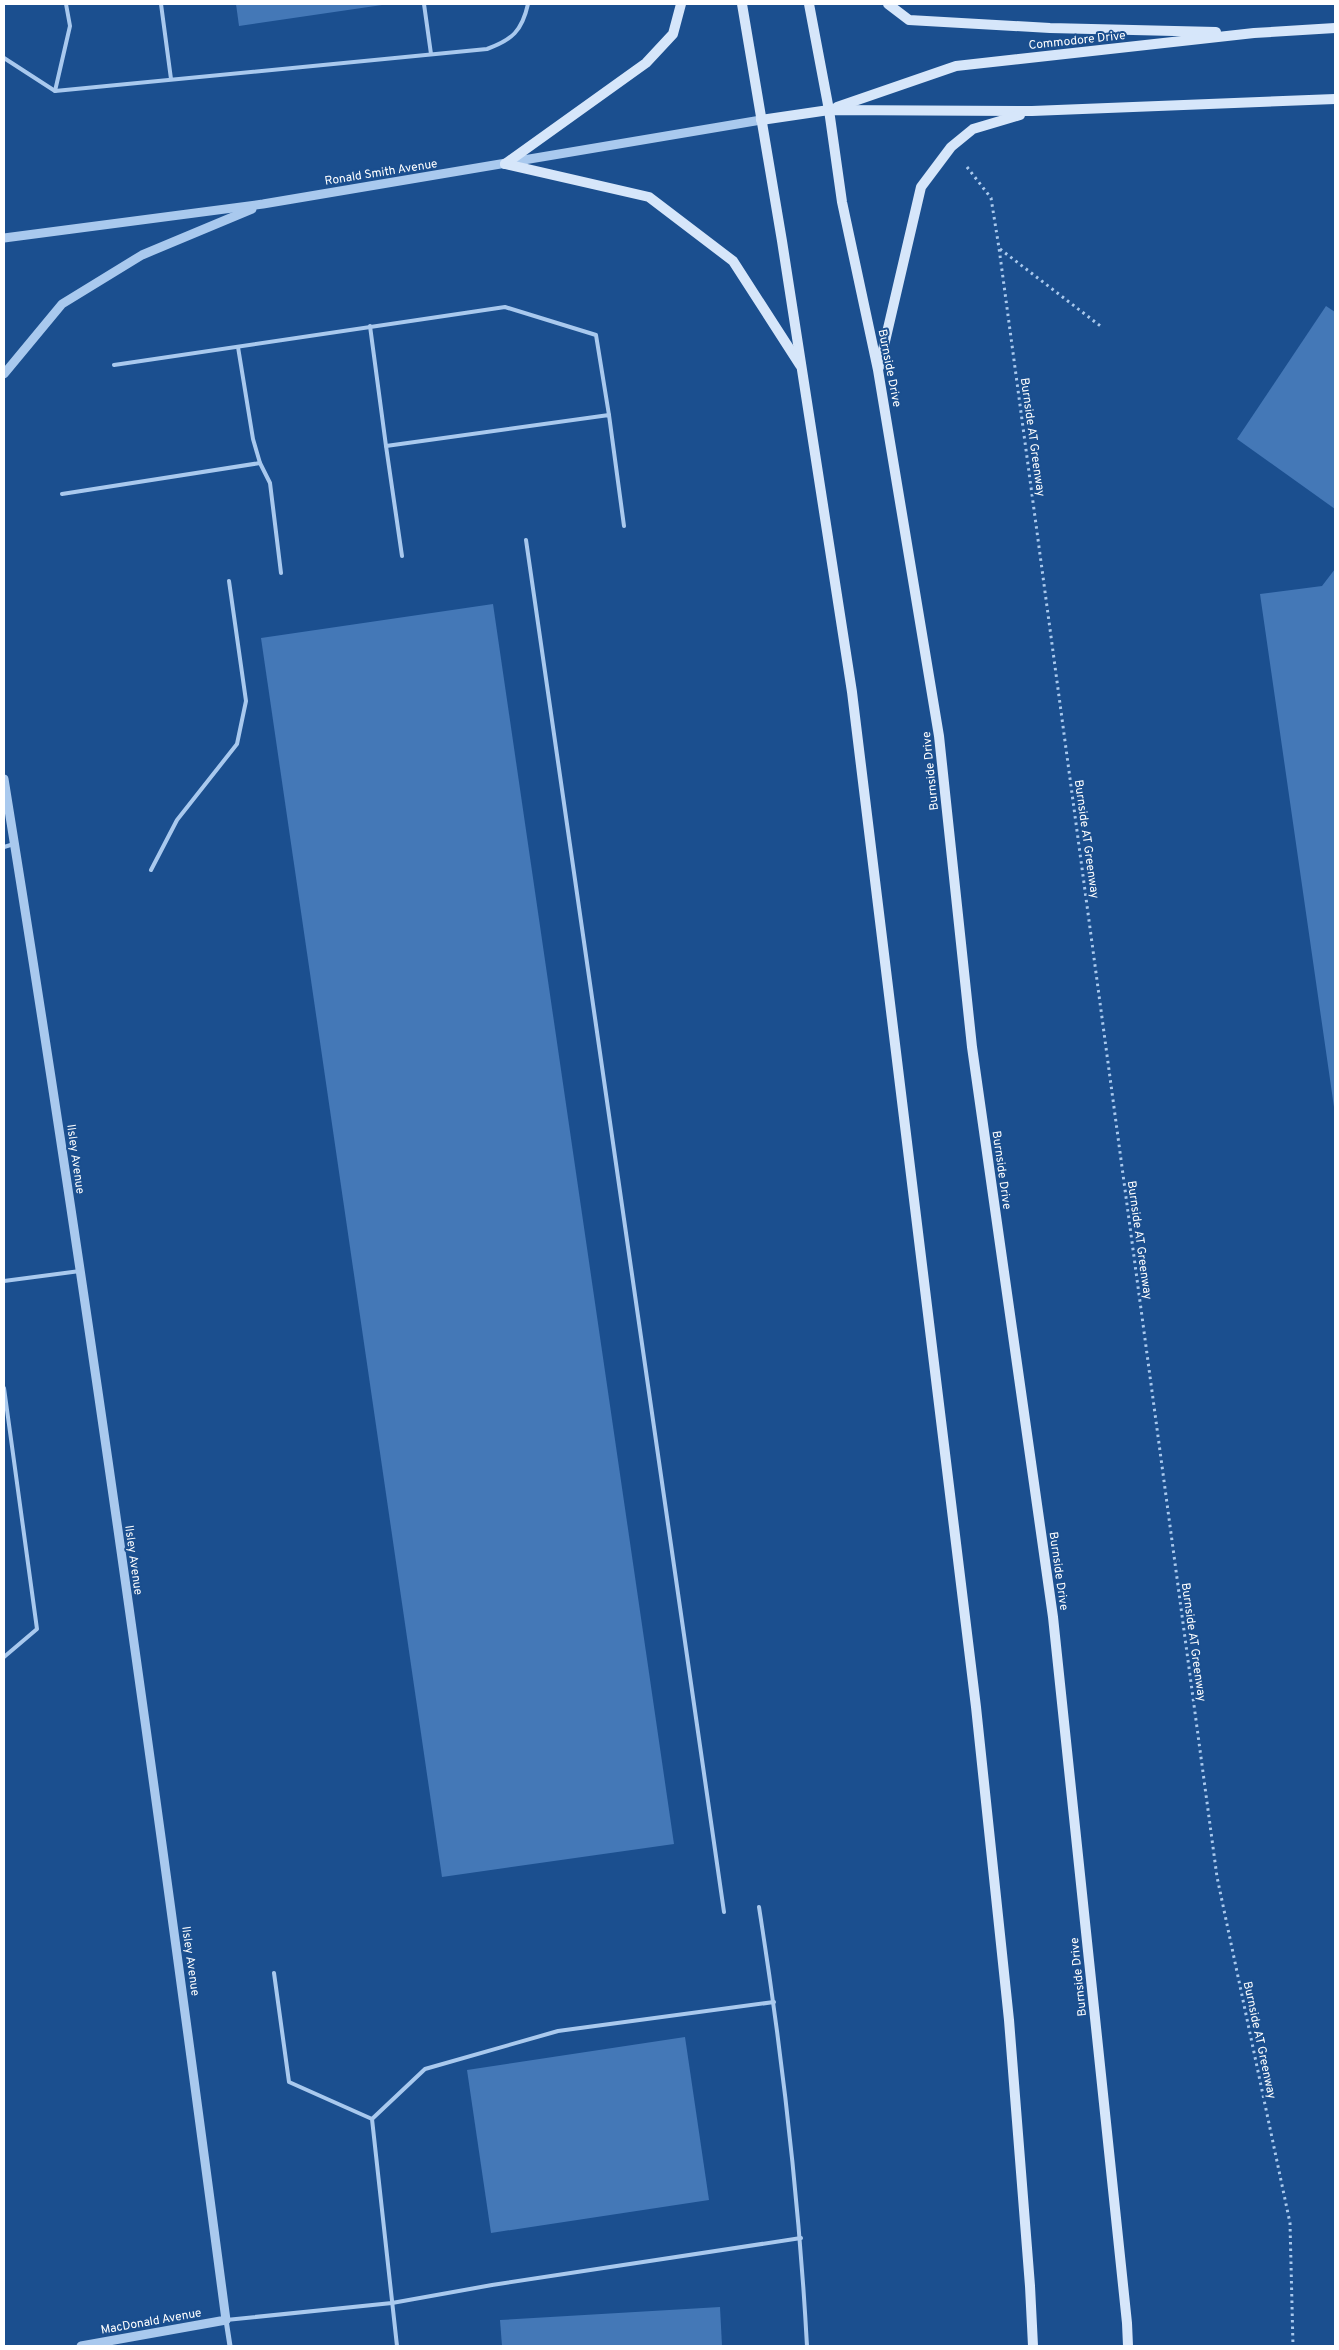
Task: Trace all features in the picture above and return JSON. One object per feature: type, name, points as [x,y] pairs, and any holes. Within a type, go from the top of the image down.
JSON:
[{"type":"main road","points":[[505,164],[646,63],[673,34],[681,4]]},
{"type":"main road","points":[[742,4],[802,368],[852,692],[975,1697],[1009,2020],[1033,2346]]},
{"type":"main road","name":"Burnside Drive","points":[[809,4],[829,110],[842,202],[878,370],[939,736],[972,1047],[1053,1617],[1128,2346]]},
{"type":"main road","points":[[888,4],[909,20],[1050,28],[1254,33]]},
{"type":"main road","name":"Commodore Drive","points":[[829,110],[956,66],[1254,33],[1335,28]]},
{"type":"main road","name":"Commodore Drive","points":[[761,120],[829,110],[1032,111],[1335,99]]},
{"type":"main road","points":[[878,370],[921,187],[951,147],[973,129],[1032,111]]},
{"type":"main road","points":[[505,164],[649,197],[733,261],[802,368]]},
{"type":"street","name":"Ronald Smith Avenue","points":[[4,238],[263,204],[761,120]]},
{"type":"street","points":[[4,374],[62,304],[142,255],[263,204]]},
{"type":"street","name":"Ilsley Avenue","points":[[4,779],[80,1271],[182,1985],[230,2346]]},
{"type":"street","name":"MacDonald Avenue","points":[[81,2346],[226,2320]]},
{"type":"lane","points":[[55,91],[70,26],[66,4]]},
{"type":"lane","points":[[161,4],[171,79]]},
{"type":"lane","points":[[424,4],[431,54]]},
{"type":"lane","points":[[4,58],[55,91],[487,49],[508,41],[519,27],[528,4]]},
{"type":"lane","points":[[114,365],[370,326],[505,308],[596,335],[624,526]]},
{"type":"lane","points":[[370,326],[402,556]]},
{"type":"lane","points":[[238,347],[253,440],[260,463],[270,483],[281,573]]},
{"type":"lane","points":[[386,446],[609,415]]},
{"type":"lane","points":[[62,494],[260,463]]},
{"type":"lane","points":[[526,540],[724,1912]]},
{"type":"lane","points":[[151,870],[177,820],[237,744],[246,702],[228,581]]},
{"type":"lane","points":[[4,847],[14,844]]},
{"type":"lane","points":[[4,1281],[80,1271]]},
{"type":"lane","points":[[4,1388],[37,1629],[4,1657]]},
{"type":"lane","points":[[759,1907],[774,2002],[801,2238],[808,2346]]},
{"type":"lane","points":[[274,1973],[289,2082],[372,2119]]},
{"type":"lane","points":[[372,2119],[425,2069],[558,2032],[774,2002]]},
{"type":"lane","points":[[372,2119],[397,2346]]},
{"type":"lane","points":[[226,2320],[392,2303],[492,2285],[801,2238]]},
{"type":"path","name":"Burnside AT Greenway","points":[[951,147],[991,198],[999,248],[1217,1877],[1290,2222],[1294,2346]]},
{"type":"path","points":[[999,248],[1103,328]]},
{"type":"building","points":[[236,4],[382,4],[382,5],[239,26]]},
{"type":"building","points":[[1326,306],[1335,312],[1335,509],[1237,439]]},
{"type":"building","points":[[1335,569],[1334,1107],[1260,594],[1322,586]]},
{"type":"building","points":[[493,604],[674,1844],[442,1877],[261,638]]},
{"type":"building","points":[[685,2037],[709,2200],[491,2233],[467,2070]]},
{"type":"building","points":[[720,2307],[722,2346],[502,2346],[500,2320]]}]
